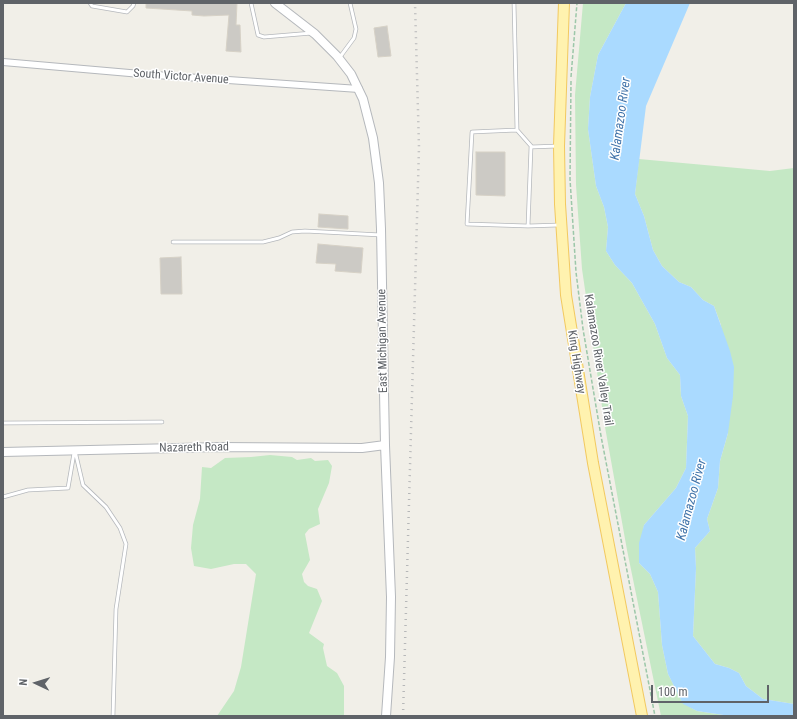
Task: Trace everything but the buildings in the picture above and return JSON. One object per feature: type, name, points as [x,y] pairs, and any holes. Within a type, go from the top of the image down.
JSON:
[{"type":"main road","name":"King Highway","points":[[564,3],[559,146],[561,225],[566,295],[593,463],[642,716]]},
{"type":"street","name":"East Michigan Avenue","points":[[275,3],[314,33],[339,58],[351,74],[359,88],[373,138],[379,183],[385,445],[391,597],[390,657],[386,716]]},
{"type":"street","name":"South Victor Avenue","points":[[3,62],[141,74],[359,88]]},
{"type":"street","name":"Nazareth Road","points":[[3,452],[220,448],[362,448],[385,445]]},
{"type":"lane","points":[[90,3],[92,6],[127,12],[134,6],[134,3]]},
{"type":"lane","points":[[251,3],[258,35],[264,37],[314,33]]},
{"type":"lane","points":[[339,58],[354,38],[356,29],[350,3]]},
{"type":"lane","points":[[514,3],[517,130],[532,147],[528,226]]},
{"type":"lane","points":[[517,130],[472,132],[467,224],[528,226],[561,225]]},
{"type":"lane","points":[[532,147],[559,146]]},
{"type":"lane","points":[[173,242],[263,242],[279,238],[292,232],[305,231],[381,235]]},
{"type":"lane","points":[[3,423],[162,422]]},
{"type":"lane","points":[[3,497],[28,490],[68,488],[75,451]]},
{"type":"lane","points":[[75,451],[83,485],[106,508],[120,528],[126,544],[116,609],[113,716]]},
{"type":"path","name":"Kalamazoo River Valley Trail","points":[[577,3],[571,79],[570,144],[571,187],[578,285],[593,396],[655,716]]},
{"type":"green space","points":[[583,3],[626,3],[598,55],[590,97],[588,129],[596,186],[604,207],[608,227],[606,251],[615,265],[632,283],[655,324],[667,358],[680,375],[681,396],[688,416],[686,468],[676,488],[644,525],[639,563],[650,574],[658,592],[662,645],[668,674],[683,703],[697,711],[730,716],[661,716],[627,550],[605,427],[582,269],[576,185],[575,95]]},
{"type":"green space","points":[[639,159],[770,171],[794,168],[794,704],[763,699],[746,686],[739,673],[715,664],[693,636],[696,568],[695,548],[710,531],[707,519],[718,488],[720,461],[728,433],[721,325],[714,306],[703,300],[691,287],[679,282],[662,266],[653,250],[644,216],[635,194]]},
{"type":"green space","points":[[270,455],[292,457],[297,460],[311,458],[315,461],[328,460],[332,466],[329,483],[318,509],[320,524],[309,529],[305,534],[310,560],[302,574],[304,582],[308,586],[317,589],[322,601],[309,633],[324,644],[323,648],[327,666],[337,673],[344,686],[344,716],[217,716],[234,691],[241,667],[256,574],[246,564],[234,564],[211,569],[194,566],[191,548],[193,525],[200,499],[202,467],[211,468],[225,458]]},
{"type":"water","name":"Kalamazoo River","points":[[626,3],[690,3],[646,106],[635,194],[644,216],[653,250],[662,266],[679,282],[691,287],[703,300],[714,306],[734,367],[733,396],[728,433],[720,461],[718,488],[707,519],[710,531],[695,548],[696,568],[693,636],[715,664],[739,673],[746,686],[763,699],[794,704],[794,716],[730,716],[697,711],[683,704],[668,674],[662,645],[658,592],[650,574],[639,563],[639,543],[644,525],[676,488],[686,468],[688,416],[681,396],[680,375],[667,358],[655,324],[632,283],[615,265],[606,251],[608,227],[604,207],[596,186],[588,129],[590,97],[598,55]]},
{"type":"railway","points":[[403,716],[419,147],[415,3]]}]
